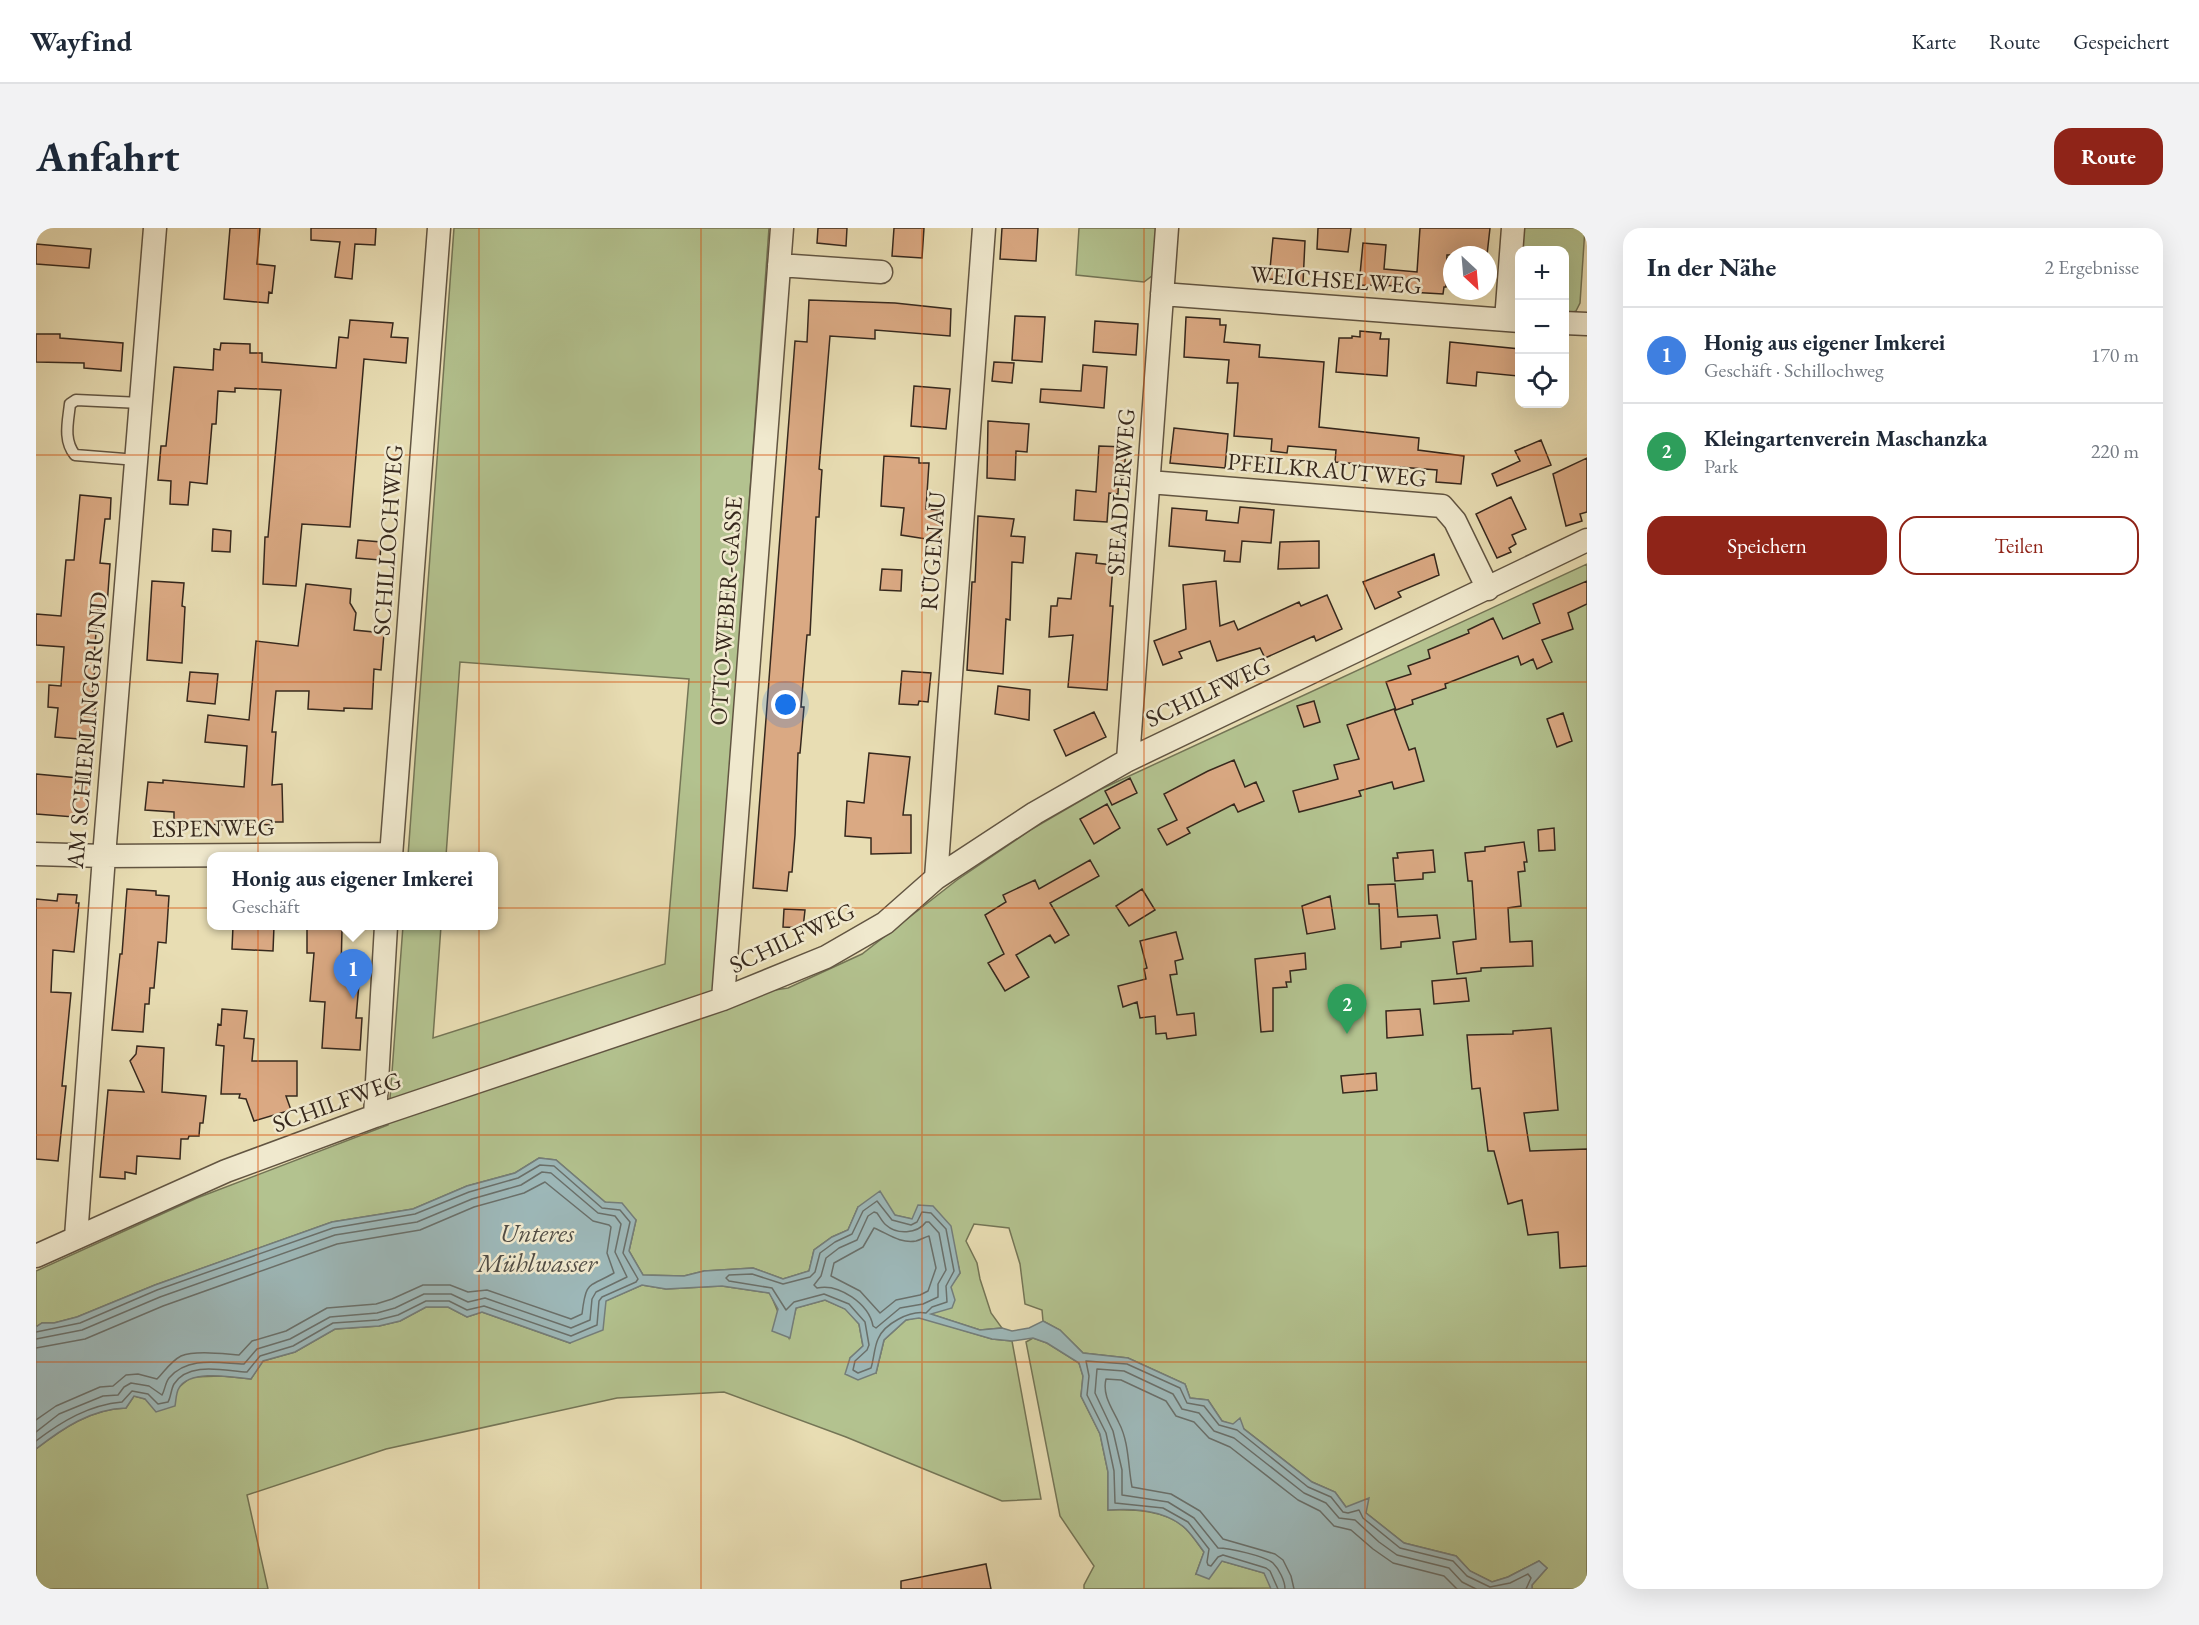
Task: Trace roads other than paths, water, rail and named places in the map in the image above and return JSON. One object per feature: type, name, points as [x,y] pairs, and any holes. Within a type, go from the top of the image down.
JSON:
[{"type":"street","name":"AM SCHIERLINGGRUND","points":[[76,1237],[104,856],[155,228]]},
{"type":"street","name":"SCHILLOCHWEG","points":[[391,852],[439,228]]},
{"type":"street","name":"OTTO-WEBER-GASSE","points":[[723,999],[782,228]]},
{"type":"street","name":"RÜGENAU","points":[[936,878],[984,228]]},
{"type":"street","name":"SEEADLERWEG","points":[[1128,760],[1167,228]]},
{"type":"street","points":[[1513,228],[1513,320]]},
{"type":"street","points":[[779,265],[881,272]]},
{"type":"street","name":"WEICHSELWEG","points":[[1162,294],[1513,320]]},
{"type":"street","points":[[1569,323],[1587,324]]},
{"type":"street","name":"PFEILKRAUTWEG","points":[[1149,482],[1442,506],[1455,521],[1488,589]]},
{"type":"street","name":"SCHILFWEG","points":[[36,1256],[226,1171],[375,1116],[723,999],[826,957],[885,923],[936,878],[1035,813],[1128,760],[1587,540]]},
{"type":"street","name":"ESPENWEG","points":[[36,854],[207,856]]},
{"type":"street","points":[[375,1116],[386,930]]},
{"type":"lane","points":[[137,460],[75,455],[67,439],[70,404],[76,400],[142,403]]},
{"type":"water","name":"Unteres Mühlwasser","points":[[539,1158],[556,1160],[605,1202],[622,1203],[636,1220],[629,1251],[643,1275],[684,1276],[704,1271],[753,1268],[783,1279],[809,1271],[814,1250],[832,1237],[848,1230],[858,1207],[880,1191],[895,1215],[912,1219],[918,1205],[933,1206],[951,1226],[960,1273],[951,1287],[955,1300],[952,1308],[931,1314],[980,1330],[1002,1328],[1012,1331],[1029,1328],[1043,1321],[1060,1330],[1083,1353],[1128,1358],[1185,1384],[1190,1398],[1208,1400],[1222,1421],[1233,1424],[1240,1418],[1244,1429],[1312,1482],[1335,1492],[1346,1507],[1369,1498],[1366,1513],[1404,1543],[1456,1556],[1470,1571],[1492,1582],[1508,1577],[1539,1561],[1547,1568],[1532,1585],[1532,1589],[1271,1589],[1264,1573],[1222,1561],[1209,1579],[1196,1574],[1204,1552],[1189,1532],[1178,1523],[1149,1512],[1128,1509],[1108,1510],[1108,1472],[1100,1434],[1081,1396],[1083,1376],[1079,1363],[1047,1343],[1033,1338],[1012,1341],[992,1339],[919,1318],[906,1320],[884,1340],[876,1373],[858,1380],[845,1374],[850,1358],[863,1346],[859,1324],[845,1309],[825,1300],[796,1308],[790,1338],[772,1331],[778,1309],[769,1293],[722,1286],[666,1289],[642,1285],[606,1301],[603,1330],[570,1343],[482,1312],[467,1317],[448,1307],[426,1307],[400,1321],[379,1326],[335,1329],[295,1352],[263,1361],[251,1379],[223,1376],[192,1378],[179,1388],[175,1406],[156,1412],[145,1399],[134,1396],[126,1408],[101,1412],[78,1421],[36,1449],[36,1327],[42,1323],[54,1323],[77,1317],[155,1285],[332,1222],[413,1209],[467,1186],[515,1173]]},
{"type":"place","name":"Honig aus eigener Imkerei","points":[[353,999]]},
{"type":"place","name":"Kleingartenverein Maschanzka","points":[[1347,1034]]}]
